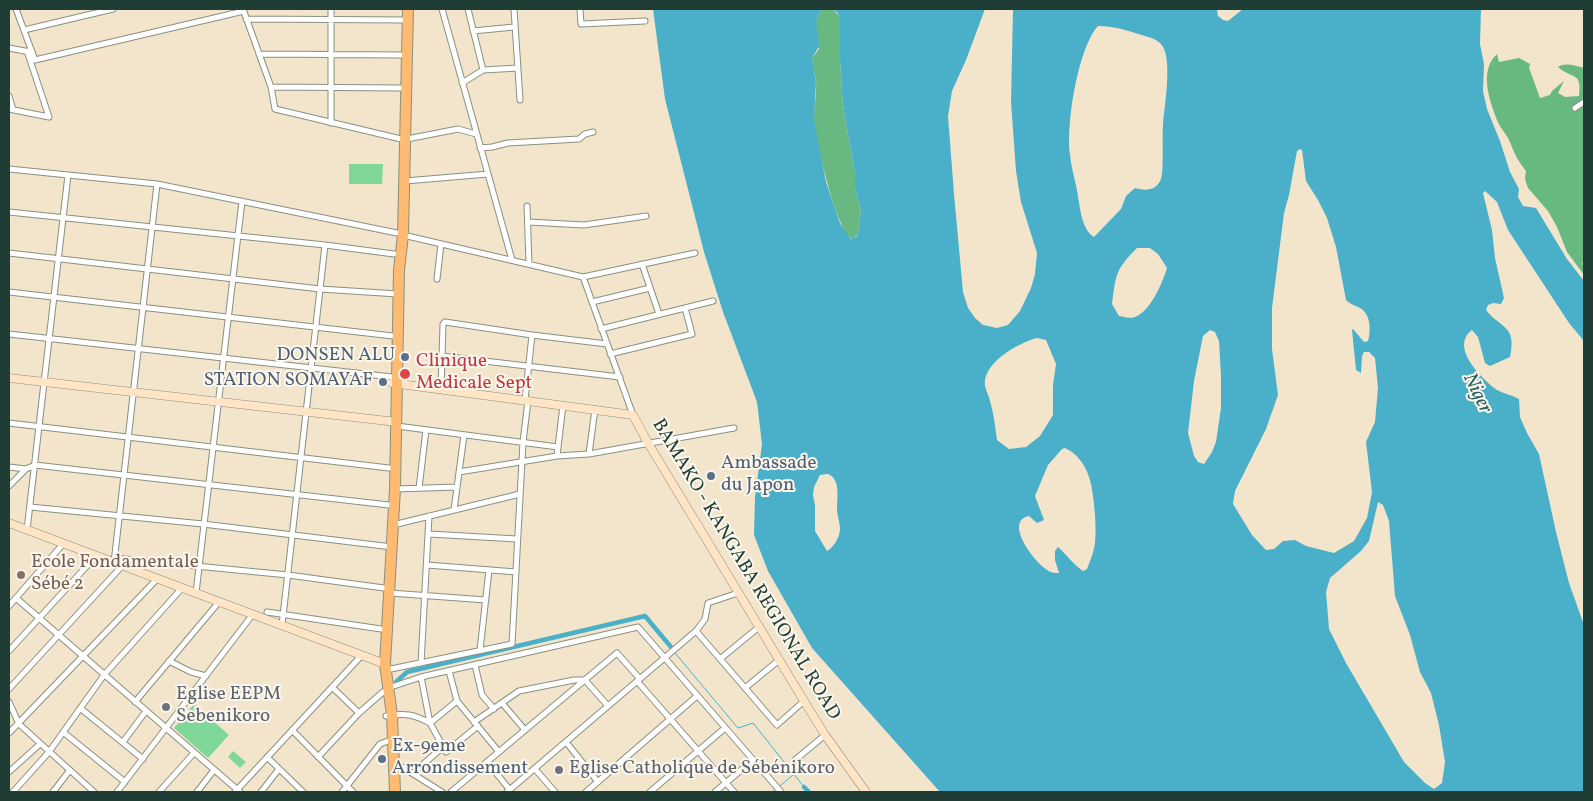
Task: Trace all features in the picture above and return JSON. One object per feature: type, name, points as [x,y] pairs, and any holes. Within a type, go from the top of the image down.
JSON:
[{"type":"highway","points":[[390,547],[394,525],[395,489],[393,336],[399,270],[404,139],[406,20],[403,9]]},
{"type":"highway","points":[[394,381],[396,294],[394,254],[400,234],[405,181],[402,55],[408,9]]},
{"type":"highway","points":[[384,665],[390,547],[390,468],[395,423]]},
{"type":"highway","points":[[387,590],[381,629],[395,792]]},
{"type":"highway","points":[[389,715],[390,792]]},
{"type":"street","points":[[9,96],[11,110],[49,117],[24,30],[16,9]]},
{"type":"street","points":[[24,30],[113,9]]},
{"type":"street","points":[[331,9],[331,123]]},
{"type":"street","points":[[442,9],[512,260]]},
{"type":"street","points":[[468,9],[483,70]]},
{"type":"street","points":[[514,9],[520,100]]},
{"type":"street","points":[[580,9],[581,24],[645,21]]},
{"type":"street","points":[[30,51],[35,60],[243,10],[271,87],[275,110],[404,139],[458,129],[476,134]]},
{"type":"street","points":[[246,19],[406,20]]},
{"type":"street","points":[[473,31],[514,27]]},
{"type":"street","points":[[9,48],[30,51]]},
{"type":"street","points":[[259,54],[402,55]]},
{"type":"street","points":[[462,83],[483,70],[518,68]]},
{"type":"street","points":[[271,87],[402,88]]},
{"type":"street","points":[[1575,108],[1584,102]]},
{"type":"street","points":[[480,148],[508,143],[579,139],[585,134],[594,132]]},
{"type":"street","points":[[9,169],[158,184],[400,234],[583,276],[695,253]]},
{"type":"street","points":[[405,181],[488,174]]},
{"type":"street","points":[[27,530],[68,175]]},
{"type":"street","points":[[114,560],[158,184]]},
{"type":"street","points":[[196,593],[242,201]]},
{"type":"street","points":[[528,206],[530,264]]},
{"type":"street","points":[[9,212],[394,254]]},
{"type":"street","points":[[528,222],[584,225],[646,216]]},
{"type":"street","points":[[437,280],[440,244]]},
{"type":"street","points":[[282,625],[325,245]]},
{"type":"street","points":[[9,253],[320,289],[396,294]]},
{"type":"street","points":[[642,264],[659,314]]},
{"type":"street","points":[[583,276],[633,415]]},
{"type":"street","points":[[592,302],[650,288]]},
{"type":"street","points":[[9,292],[393,336]]},
{"type":"street","points":[[601,329],[713,301]]},
{"type":"street","points":[[610,354],[692,334],[685,308]]},
{"type":"street","points":[[441,390],[443,324],[445,322],[532,336],[607,344]]},
{"type":"street","points":[[9,334],[311,369],[394,381]]},
{"type":"street","points":[[114,560],[122,566],[362,655],[384,665],[421,663],[512,644],[523,442],[532,336]]},
{"type":"street","points":[[442,356],[620,377]]},
{"type":"street","points":[[9,378],[395,423],[426,430],[558,447]]},
{"type":"street","name":"BAMAKO - KANGABA REGIONAL ROAD","points":[[394,381],[441,390],[633,415],[758,627],[825,735],[866,792]]},
{"type":"street","points":[[557,456],[562,405]]},
{"type":"street","points":[[589,454],[595,409]]},
{"type":"street","points":[[9,423],[390,468]]},
{"type":"street","points":[[459,472],[557,456],[589,454],[734,428]]},
{"type":"street","points":[[420,488],[426,430]]},
{"type":"street","points":[[454,510],[464,435]]},
{"type":"street","points":[[9,486],[26,469],[35,464],[389,505]]},
{"type":"street","points":[[9,467],[26,469]]},
{"type":"street","points":[[395,489],[457,487]]},
{"type":"street","points":[[394,525],[520,494]]},
{"type":"street","points":[[30,507],[204,524],[390,547]]},
{"type":"street","points":[[421,663],[428,565],[429,516]]},
{"type":"street","points":[[9,523],[96,556],[114,560],[288,575],[426,596],[486,600]]},
{"type":"street","points":[[429,534],[517,539]]},
{"type":"street","points":[[9,606],[63,544]]},
{"type":"street","points":[[9,652],[96,556]]},
{"type":"street","points":[[428,565],[516,572]]},
{"type":"street","points":[[9,689],[122,566]]},
{"type":"street","points":[[480,650],[489,570]]},
{"type":"street","points":[[9,733],[157,578]]},
{"type":"street","points":[[13,792],[49,752],[104,674],[182,588]]},
{"type":"street","points":[[487,762],[508,791],[696,631],[705,620],[708,602],[738,593]]},
{"type":"street","points":[[16,598],[237,791],[362,655]]},
{"type":"street","points":[[135,702],[219,602]]},
{"type":"street","points":[[267,612],[381,629]]},
{"type":"street","points":[[117,792],[253,614]]},
{"type":"street","points":[[318,757],[359,713],[386,690],[421,677],[638,627],[780,792]]},
{"type":"street","points":[[720,658],[758,627]]},
{"type":"street","points":[[696,631],[777,725],[804,701]]},
{"type":"street","points":[[451,792],[618,653],[670,719],[734,792]]},
{"type":"street","points":[[745,688],[779,660]]},
{"type":"street","points":[[169,661],[191,672],[206,676]]},
{"type":"street","points":[[475,664],[482,695],[494,709]]},
{"type":"street","points":[[449,671],[457,701],[499,752]]},
{"type":"street","points":[[421,677],[430,723],[446,752],[476,724],[519,691],[574,680],[585,680],[608,706]]},
{"type":"street","points":[[332,687],[359,713]]},
{"type":"street","points":[[586,792],[697,696]]},
{"type":"street","points":[[430,723],[457,701]]},
{"type":"street","points":[[9,702],[19,724],[94,792]]},
{"type":"street","points":[[502,703],[525,730]]},
{"type":"street","points":[[80,708],[143,758]]},
{"type":"street","points":[[123,742],[146,711]]},
{"type":"street","points":[[389,715],[406,713],[430,723]]},
{"type":"street","points":[[650,792],[725,728]]},
{"type":"street","points":[[292,730],[352,792]]},
{"type":"street","points":[[63,732],[125,782]]},
{"type":"street","points":[[795,760],[825,735]]},
{"type":"street","points":[[342,792],[380,744],[388,741]]},
{"type":"street","points":[[566,742],[598,782]]},
{"type":"street","points":[[9,772],[40,744]]},
{"type":"street","points":[[413,774],[443,747]]},
{"type":"street","points":[[159,792],[194,753]]},
{"type":"street","points":[[267,757],[303,792]]},
{"type":"street","points":[[715,792],[753,760]]},
{"type":"street","points":[[394,766],[402,767],[442,792]]},
{"type":"street","points":[[261,792],[279,769]]},
{"type":"street","points":[[535,769],[555,792]]},
{"type":"street","points":[[53,792],[70,770]]},
{"type":"street","points":[[197,792],[214,770]]},
{"type":"green space","points":[[824,9],[834,10],[840,18],[843,106],[855,173],[855,190],[861,209],[858,234],[853,239],[840,221],[834,204],[823,165],[814,120],[816,81],[812,58],[819,49],[816,33],[817,17]]},
{"type":"green space","points":[[1497,54],[1499,62],[1519,58],[1530,64],[1529,68],[1540,98],[1550,95],[1564,81],[1558,93],[1565,97],[1579,96],[1578,79],[1558,67],[1574,65],[1584,68],[1584,262],[1582,263],[1584,275],[1567,252],[1548,211],[1528,188],[1525,179],[1526,171],[1508,137],[1498,123],[1487,86],[1488,69]]},
{"type":"green space","points":[[349,164],[383,164],[382,184],[349,184]]},
{"type":"green space","points":[[194,704],[229,735],[208,758],[174,728]]},
{"type":"green space","points":[[233,751],[246,762],[240,768],[228,757]]},
{"type":"water","name":"Niger","points":[[653,9],[824,9],[820,12],[817,21],[820,45],[812,58],[816,82],[814,120],[826,182],[840,223],[851,239],[858,234],[861,209],[855,190],[855,173],[843,106],[840,18],[837,12],[831,9],[985,9],[952,91],[948,116],[963,292],[968,308],[975,318],[983,325],[997,328],[1008,325],[1020,311],[1031,288],[1035,274],[1037,253],[1021,202],[1016,171],[1011,102],[1013,9],[1217,9],[1218,16],[1228,21],[1243,9],[1481,9],[1480,44],[1484,64],[1483,91],[1487,109],[1510,172],[1519,189],[1518,197],[1523,206],[1536,208],[1567,259],[1584,281],[1584,341],[1569,323],[1508,230],[1497,202],[1485,191],[1483,193],[1492,230],[1495,258],[1504,298],[1501,304],[1493,303],[1488,305],[1486,310],[1509,333],[1512,347],[1510,357],[1490,366],[1485,363],[1478,337],[1472,330],[1466,337],[1464,345],[1466,354],[1476,371],[1497,390],[1519,399],[1520,417],[1539,454],[1569,583],[1584,625],[1584,792],[940,792],[812,648],[768,571],[754,535],[755,497],[762,444],[757,402],[723,312],[704,252],[665,99]],"holes":[[[1098,26],[1121,29],[1151,38],[1160,43],[1167,58],[1161,179],[1153,188],[1143,190],[1135,188],[1126,196],[1121,209],[1094,237],[1090,234],[1082,218],[1071,164],[1069,141],[1075,87],[1085,51]],[[1300,149],[1302,150],[1306,181],[1327,218],[1336,247],[1346,300],[1364,311],[1368,318],[1370,328],[1368,341],[1364,342],[1352,330],[1356,370],[1361,373],[1364,352],[1369,352],[1375,358],[1378,388],[1375,422],[1366,442],[1372,492],[1367,518],[1354,541],[1334,553],[1306,546],[1295,540],[1283,541],[1274,549],[1266,550],[1252,535],[1233,504],[1235,491],[1266,429],[1278,395],[1272,349],[1272,308],[1284,213],[1297,151]],[[1137,248],[1150,248],[1158,254],[1167,268],[1151,303],[1141,314],[1133,318],[1119,316],[1112,304],[1116,279],[1124,262]],[[1210,330],[1215,332],[1219,341],[1221,408],[1216,442],[1204,464],[1198,462],[1194,456],[1188,433],[1194,381],[1203,336]],[[1037,338],[1046,340],[1056,364],[1053,385],[1053,415],[1040,436],[1026,447],[1009,449],[997,440],[990,399],[985,386],[989,370],[995,362],[1020,344]],[[1065,448],[1080,460],[1091,483],[1096,537],[1091,560],[1087,569],[1083,571],[1058,547],[1055,551],[1055,560],[1059,573],[1051,572],[1038,562],[1020,535],[1019,526],[1022,520],[1029,516],[1037,523],[1044,520],[1035,496],[1048,465]],[[828,474],[835,480],[837,485],[837,512],[840,532],[836,542],[827,551],[815,531],[814,487],[820,475]],[[1378,502],[1383,505],[1389,521],[1395,596],[1410,635],[1420,672],[1431,693],[1439,725],[1445,762],[1442,783],[1434,789],[1425,783],[1404,762],[1346,663],[1329,629],[1326,592],[1330,578],[1361,551],[1369,541]]]},
{"type":"waterway","points":[[396,682],[407,672],[645,616],[671,647]]},
{"type":"waterway","points":[[675,653],[738,728],[753,723],[804,787]]},
{"type":"waterway","points":[[780,786],[793,775]]},
{"type":"waterway","points":[[804,787],[809,792]]},
{"type":"place","name":"DONSEN ALU","points":[[405,357]]},
{"type":"place","name":"Clinique Medicale Sept","points":[[405,374]]},
{"type":"place","name":"STATION SOMAYAF","points":[[383,382]]},
{"type":"place","name":"Ambassade du Japon","points":[[711,476]]},
{"type":"place","name":"Ecole Fondamentale Sébé 2","points":[[21,575]]},
{"type":"place","name":"Eglise EEPM Sebenikoro","points":[[166,707]]},
{"type":"place","name":"Ex-9eme Arrondissement","points":[[382,759]]},
{"type":"place","name":"Eglise Catholique de Sébénikoro","points":[[559,770]]}]
